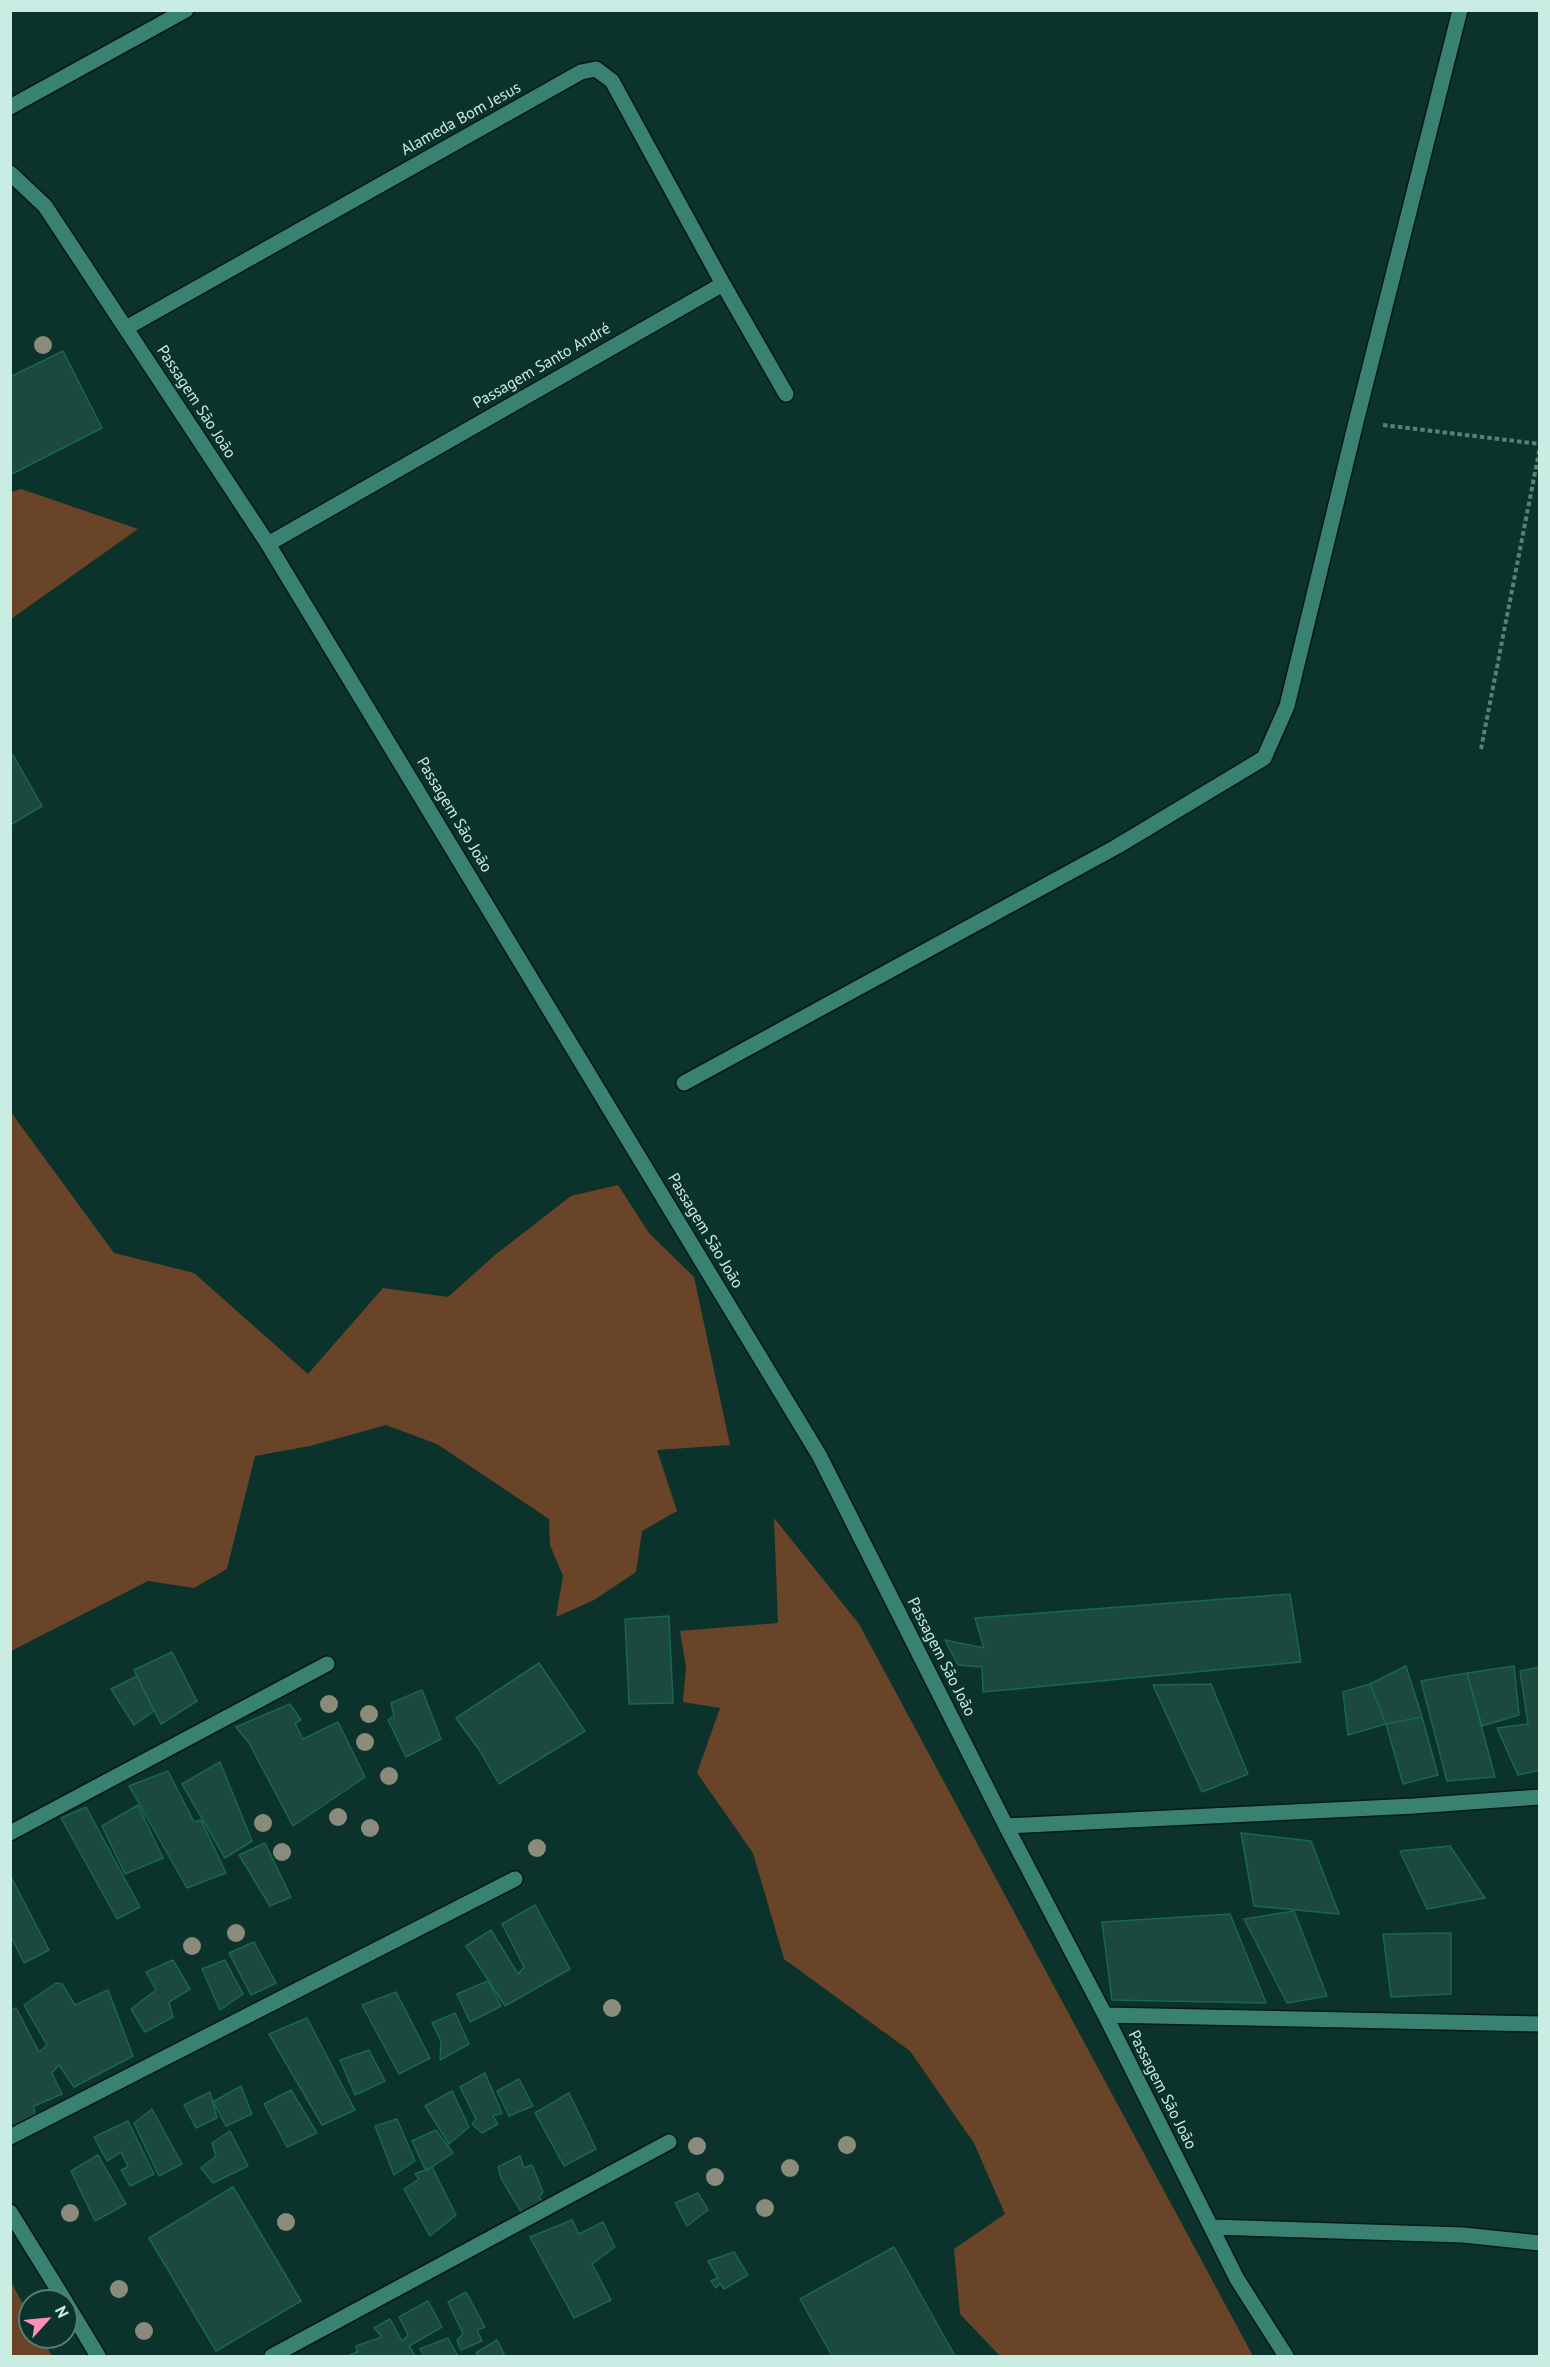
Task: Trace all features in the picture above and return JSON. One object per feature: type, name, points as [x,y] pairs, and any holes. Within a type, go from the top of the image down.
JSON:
[{"type":"street","points":[[10,107],[186,10]]},
{"type":"street","points":[[684,1083],[1116,848],[1264,758],[1287,706],[1460,10]]},
{"type":"street","name":"Alameda Bom Jesus","points":[[126,328],[581,72],[596,69],[612,81],[723,284]]},
{"type":"street","name":"Passagem São João","points":[[10,173],[45,206],[268,544],[819,1455],[1237,2279],[1286,2356]]},
{"type":"street","points":[[723,284],[786,394]]},
{"type":"street","name":"Passagem Santo André","points":[[268,544],[723,284]]},
{"type":"street","points":[[10,1833],[327,1664]]},
{"type":"street","points":[[1006,1826],[1414,1806],[1539,1797]]},
{"type":"street","points":[[10,2137],[515,1879]]},
{"type":"street","points":[[1105,2015],[1539,2024]]},
{"type":"street","points":[[273,2356],[669,2142]]},
{"type":"street","points":[[10,2212],[57,2289]]},
{"type":"street","points":[[1211,2227],[1463,2235],[1539,2243]]},
{"type":"street","points":[[78,2323],[99,2356]]},
{"type":"path","points":[[1356,422],[1539,445],[1481,749]]},
{"type":"shaded area","points":[[21,489],[138,529],[11,619],[11,492]]},
{"type":"shaded area","points":[[10,1111],[114,1253],[194,1273],[308,1374],[383,1288],[448,1297],[495,1255],[571,1196],[618,1185],[649,1233],[694,1277],[730,1445],[657,1450],[677,1511],[642,1531],[636,1572],[594,1600],[556,1617],[563,1576],[550,1545],[549,1519],[437,1444],[386,1425],[310,1446],[255,1456],[227,1569],[194,1588],[148,1581],[11,1651]]},
{"type":"shaded area","points":[[774,1518],[859,1624],[1253,2356],[1000,2356],[960,2314],[954,2249],[1005,2214],[974,2143],[910,2051],[784,1959],[753,1853],[697,1773],[720,1708],[683,1702],[686,1667],[680,1631],[778,1623]]},
{"type":"shaded area","points":[[11,2282],[18,2295],[18,2349],[48,2349],[52,2356],[11,2356]]},
{"type":"building","points":[[63,351],[102,428],[10,475],[10,377]]},
{"type":"building","points":[[13,755],[42,806],[10,825],[10,756]]},
{"type":"building","points":[[1290,1594],[1301,1662],[983,1692],[982,1667],[958,1665],[945,1640],[984,1648],[975,1618]]},
{"type":"building","points":[[669,1616],[673,1703],[629,1704],[625,1619]]},
{"type":"building","points":[[172,1652],[197,1701],[161,1724],[134,1670]]},
{"type":"building","points":[[539,1663],[585,1731],[499,1784],[480,1751],[456,1718]]},
{"type":"building","points":[[1406,1666],[1422,1717],[1386,1724],[1370,1684]]},
{"type":"building","points":[[1514,1666],[1519,1715],[1482,1726],[1467,1673]]},
{"type":"building","points":[[1540,1667],[1540,1770],[1518,1775],[1497,1728],[1528,1724],[1520,1671]]},
{"type":"building","points":[[1467,1673],[1495,1777],[1447,1781],[1421,1681]]},
{"type":"building","points":[[137,1676],[154,1711],[134,1725],[111,1689]]},
{"type":"building","points":[[1211,1684],[1248,1774],[1202,1792],[1153,1685]]},
{"type":"building","points":[[1370,1684],[1386,1724],[1348,1735],[1343,1692]]},
{"type":"building","points":[[422,1690],[441,1739],[406,1757],[388,1720],[394,1716],[391,1703]]},
{"type":"building","points":[[290,1704],[301,1720],[295,1723],[303,1739],[338,1722],[365,1777],[293,1826],[249,1743],[236,1727]]},
{"type":"building","points":[[1422,1717],[1438,1775],[1403,1784],[1386,1724]]},
{"type":"building","points":[[220,1762],[252,1841],[225,1858],[182,1784]]},
{"type":"building","points":[[168,1771],[194,1822],[201,1820],[226,1873],[187,1888],[129,1786]]},
{"type":"building","points":[[138,1805],[163,1858],[125,1874],[102,1826]]},
{"type":"building","points":[[86,1807],[140,1907],[117,1919],[61,1818]]},
{"type":"building","points":[[1241,1833],[1311,1841],[1339,1914],[1254,1906]]},
{"type":"building","points":[[265,1843],[291,1897],[270,1906],[239,1855]]},
{"type":"building","points":[[1450,1846],[1485,1898],[1427,1909],[1400,1851]]},
{"type":"building","points":[[10,1875],[49,1950],[24,1963],[10,1935]]},
{"type":"building","points":[[535,1905],[570,1969],[505,2006],[466,1946],[491,1930],[518,1974],[524,1967],[502,1924]]},
{"type":"building","points":[[1294,1911],[1327,1996],[1287,2003],[1244,1919]]},
{"type":"building","points":[[1230,1914],[1266,2003],[1112,2000],[1102,1922]]},
{"type":"building","points":[[1451,1933],[1451,1994],[1391,1997],[1383,1934]]},
{"type":"building","points":[[254,1942],[276,1983],[251,1995],[229,1953]]},
{"type":"building","points":[[173,1960],[190,1989],[169,2002],[173,2017],[145,2032],[131,2009],[156,1990],[146,1972]]},
{"type":"building","points":[[225,1960],[243,1994],[220,2010],[202,1969]]},
{"type":"building","points":[[488,1981],[501,2006],[470,2022],[457,1994]]},
{"type":"building","points":[[56,1983],[62,1984],[75,2005],[108,1990],[133,2056],[74,2087],[59,2065],[52,2073],[62,2094],[34,2106],[35,2119],[10,2130],[10,2011],[16,2008],[39,2052],[47,2045],[24,2005]]},
{"type":"building","points":[[396,1992],[430,2058],[399,2074],[362,2005]]},
{"type":"building","points":[[455,2013],[469,2044],[440,2060],[441,2041],[432,2023]]},
{"type":"building","points":[[307,2018],[355,2110],[322,2125],[269,2034]]},
{"type":"building","points":[[369,2050],[385,2081],[355,2095],[340,2060]]},
{"type":"building","points":[[485,2073],[502,2113],[493,2116],[498,2124],[482,2133],[472,2124],[476,2119],[460,2087]]},
{"type":"building","points":[[519,2079],[533,2106],[509,2116],[497,2091]]},
{"type":"building","points":[[241,2086],[252,2114],[226,2126],[213,2102]]},
{"type":"building","points":[[291,2090],[317,2133],[287,2147],[264,2104]]},
{"type":"building","points":[[452,2091],[469,2127],[449,2144],[425,2106]]},
{"type":"building","points":[[210,2092],[217,2118],[196,2128],[184,2105]]},
{"type":"building","points":[[569,2093],[596,2149],[564,2166],[535,2113]]},
{"type":"building","points":[[152,2109],[182,2164],[159,2176],[134,2123]]},
{"type":"building","points":[[397,2119],[415,2161],[394,2175],[375,2126]]},
{"type":"building","points":[[128,2121],[154,2174],[130,2186],[121,2170],[128,2167],[121,2152],[107,2161],[94,2137]]},
{"type":"building","points":[[436,2130],[453,2153],[426,2171],[412,2141]]},
{"type":"building","points":[[230,2131],[248,2166],[213,2183],[201,2168],[216,2156],[212,2143]]},
{"type":"building","points":[[98,2155],[126,2204],[95,2221],[71,2171]]},
{"type":"building","points":[[520,2156],[524,2168],[532,2165],[543,2192],[539,2197],[544,2204],[525,2218],[502,2180],[498,2167]]},
{"type":"building","points":[[432,2167],[456,2215],[430,2236],[404,2189],[419,2179],[415,2174]]},
{"type":"building","points":[[233,2187],[301,2301],[216,2351],[149,2238]]},
{"type":"building","points":[[698,2193],[708,2210],[687,2226],[675,2203]]},
{"type":"building","points":[[572,2220],[579,2234],[603,2222],[615,2247],[592,2264],[611,2300],[574,2318],[530,2237]]},
{"type":"building","points":[[894,2247],[955,2356],[832,2356],[800,2299]]},
{"type":"building","points":[[734,2252],[748,2275],[724,2289],[720,2283],[716,2288],[711,2281],[718,2278],[708,2261]]},
{"type":"building","points":[[466,2292],[485,2327],[477,2330],[482,2341],[461,2350],[457,2340],[463,2334],[448,2302]]},
{"type":"building","points":[[428,2301],[442,2327],[409,2346],[415,2356],[348,2356],[357,2352],[356,2346],[382,2337],[374,2328],[390,2319],[402,2341],[408,2335],[399,2317]]},
{"type":"building","points":[[448,2338],[458,2356],[424,2356],[420,2349]]},
{"type":"building","points":[[497,2340],[505,2356],[478,2356],[476,2353]]}]
